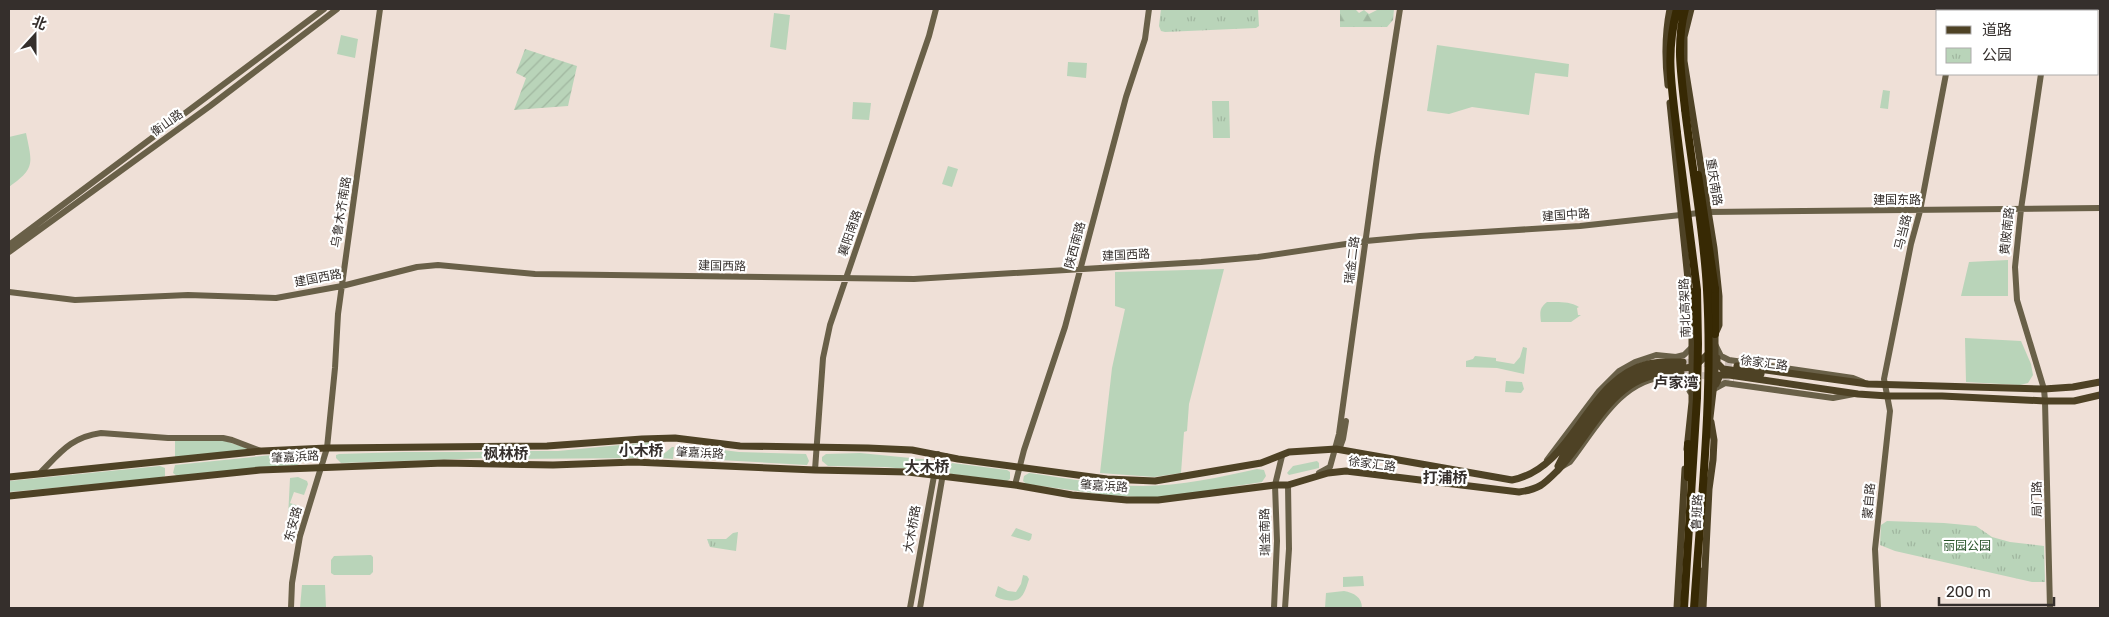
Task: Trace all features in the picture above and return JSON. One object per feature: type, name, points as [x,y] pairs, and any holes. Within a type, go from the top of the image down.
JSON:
[{"type":"highway","name":"南北高架路","points":[[1677,9],[1671,30],[1669,63],[1697,290],[1698,344],[1681,608]]},
{"type":"highway","name":"南北高架路","points":[[1685,9],[1680,30],[1679,59],[1705,261],[1708,299],[1707,399],[1699,607]]},
{"type":"highway","points":[[1685,110],[1693,143],[1715,289],[1715,334]]},
{"type":"highway","points":[[1678,133],[1677,158],[1693,292],[1692,322]]},
{"type":"highway","points":[[1699,607],[1711,418]]},
{"type":"highway","points":[[1681,608],[1688,444]]},
{"type":"main road","name":"重庆南路","points":[[1670,9],[1666,26],[1666,60],[1670,95],[1695,214],[1719,296],[1719,325],[1715,334],[1715,374]]},
{"type":"main road","name":"重庆南路","points":[[1691,9],[1684,33],[1684,61],[1695,214],[1692,368]]},
{"type":"main road","name":"徐家汇路","points":[[1715,343],[1717,363],[1723,369],[1856,386],[1868,384]]},
{"type":"main road","points":[[1692,368],[1706,357],[1715,343]]},
{"type":"main road","name":"徐家汇路","points":[[1337,450],[1512,480],[1535,473],[1553,459],[1604,392],[1623,375],[1649,364],[1683,362]]},
{"type":"main road","name":"徐家汇路","points":[[1737,366],[1868,384],[2044,389],[2073,387],[2100,382]]},
{"type":"main road","name":"徐家汇路","points":[[1328,472],[1346,471],[1519,492],[1531,490],[1549,481],[1564,454],[1617,387],[1644,371],[1664,367],[1692,368]]},
{"type":"main road","name":"鲁班路","points":[[1681,608],[1680,559],[1685,459],[1692,402],[1690,392],[1692,368]]},
{"type":"main road","points":[[1692,402],[1695,393],[1715,374],[1729,370]]},
{"type":"main road","name":"徐家汇路","points":[[1556,471],[1569,459],[1624,388],[1652,374],[1664,372],[1681,373]]},
{"type":"main road","name":"鲁班路","points":[[1699,607],[1702,510],[1708,430],[1715,374]]},
{"type":"main road","name":"徐家汇路","points":[[1713,390],[1720,376],[1729,375],[1858,394],[1888,396],[2074,401],[2100,395]]},
{"type":"main road","points":[[1734,379],[1829,393],[1858,394]]},
{"type":"main road","name":"肇嘉浜路","points":[[9,476],[262,451],[327,448],[539,446],[675,438],[740,446],[868,448],[938,454],[1107,478],[1155,481],[1261,463],[1289,452],[1337,450]]},
{"type":"main road","name":"鲁班路","points":[[1681,608],[1687,550],[1690,452],[1688,444]]},
{"type":"main road","name":"肇嘉浜路","points":[[9,496],[222,473],[322,466],[444,463],[553,465],[634,462],[815,470],[879,470],[933,474],[1016,485],[1072,495],[1135,500],[1158,500],[1274,485],[1288,485],[1328,472]]},
{"type":"main road","points":[[1680,559],[1687,550]]},
{"type":"street","name":"衡山路","points":[[9,245],[324,9]]},
{"type":"street","name":"衡山路","points":[[9,252],[210,106],[337,9]]},
{"type":"street","name":"乌鲁木齐南路","points":[[327,448],[342,286],[380,9]]},
{"type":"street","name":"襄阳南路","points":[[815,470],[824,352],[830,325],[929,36],[936,9]]},
{"type":"street","name":"陕西南路","points":[[1016,485],[1020,466],[1066,327],[1126,97],[1144,38],[1149,9]]},
{"type":"street","name":"瑞金二路","points":[[1337,450],[1343,438],[1377,157],[1402,9]]},
{"type":"street","name":"马当路","points":[[1888,396],[1884,384],[1946,75]]},
{"type":"street","name":"黄陂南路","points":[[2041,75],[2021,209],[2015,267],[2017,300],[2044,389]]},
{"type":"street","name":"建国东路","points":[[1695,214],[2100,208]]},
{"type":"street","name":"建国中路","points":[[1437,234],[1580,226],[1695,214]]},
{"type":"street","name":"建国西路","points":[[9,292],[76,300],[179,295],[276,298],[342,286],[397,271],[438,265],[535,274],[846,279],[923,278],[1081,268],[1118,268],[1258,257],[1366,241],[1437,234]]},
{"type":"street","points":[[1715,343],[1721,356],[1729,360],[1853,378],[1868,384]]},
{"type":"street","name":"徐家汇路","points":[[1543,466],[1599,391],[1619,371],[1635,362],[1656,355],[1676,357],[1684,355],[1693,346]]},
{"type":"street","name":"徐家汇路","points":[[1556,471],[1570,462],[1616,403],[1638,385],[1659,378],[1676,377],[1686,382],[1690,392]]},
{"type":"street","name":"局门路","points":[[2044,389],[2050,608]]},
{"type":"street","name":"蒙自路","points":[[1878,608],[1875,549],[1890,411],[1888,396]]},
{"type":"street","name":"肇嘉浜路","points":[[40,473],[70,443],[91,434],[101,433],[168,438],[223,438],[262,451]]},
{"type":"street","name":"东安路","points":[[292,608],[292,583],[300,536],[327,448]]},
{"type":"street","points":[[1288,485],[1330,467],[1337,450]]},
{"type":"street","name":"大木桥路","points":[[910,608],[938,454]]},
{"type":"street","name":"大木桥路","points":[[920,608],[946,456]]},
{"type":"street","name":"瑞金南路","points":[[1274,608],[1277,541],[1274,485],[1282,456]]},
{"type":"street","name":"瑞金南路","points":[[1285,608],[1289,549],[1288,485]]},
{"type":"green space","points":[[1161,9],[1258,9],[1259,26],[1256,28],[1165,32],[1161,31],[1159,26]]},
{"type":"green space","points":[[1340,9],[1355,9],[1359,13],[1364,10],[1369,14],[1379,9],[1394,9],[1393,20],[1387,27],[1340,27]]},
{"type":"green space","points":[[774,13],[790,15],[786,50],[770,47]]},
{"type":"green space","points":[[341,35],[358,39],[355,58],[337,54]]},
{"type":"green space","points":[[1437,45],[1569,64],[1568,77],[1535,73],[1529,115],[1472,107],[1449,114],[1427,111]]},
{"type":"green space","points":[[525,49],[577,66],[568,106],[514,110],[526,78],[516,73]]},
{"type":"green space","points":[[1068,62],[1087,63],[1086,78],[1067,76]]},
{"type":"green space","points":[[1883,90],[1890,91],[1888,109],[1880,108]]},
{"type":"green space","points":[[1212,101],[1229,101],[1230,138],[1213,138]]},
{"type":"green space","points":[[853,102],[871,103],[869,120],[852,119]]},
{"type":"green space","points":[[26,133],[30,151],[30,164],[24,175],[9,187],[9,137]]},
{"type":"green space","points":[[948,166],[958,169],[952,187],[942,184]]},
{"type":"green space","points":[[2008,260],[2008,296],[1961,296],[1969,262]]},
{"type":"green space","points":[[1224,269],[1189,404],[1187,431],[1184,432],[1181,473],[1154,477],[1100,473],[1112,368],[1125,309],[1115,306],[1115,272]]},
{"type":"green space","points":[[1547,302],[1564,302],[1575,305],[1579,307],[1577,308],[1578,315],[1581,315],[1571,322],[1541,322],[1541,311]]},
{"type":"green space","points":[[1965,338],[2021,341],[2031,364],[2033,375],[2028,383],[2020,385],[1966,382]]},
{"type":"green space","points":[[1523,347],[1527,348],[1524,374],[1497,368],[1466,367],[1466,361],[1473,359],[1475,356],[1496,358],[1496,361],[1514,364],[1520,357]]},
{"type":"green space","points":[[1506,381],[1522,382],[1524,389],[1521,393],[1505,392]]},
{"type":"green space","points":[[175,440],[225,441],[253,450],[175,457]]},
{"type":"green space","points":[[655,443],[655,448],[645,457],[638,458],[510,459],[508,457],[510,451],[558,451]]},
{"type":"green space","points":[[684,445],[739,452],[806,454],[809,461],[807,465],[684,458],[682,454]]},
{"type":"green space","points":[[674,447],[673,459],[660,457]]},
{"type":"green space","points":[[403,452],[493,453],[492,457],[489,458],[341,463],[336,458],[336,455],[339,454]]},
{"type":"green space","points":[[315,453],[312,461],[304,461],[297,465],[177,476],[173,473],[175,465],[272,455]]},
{"type":"green space","points":[[860,453],[931,460],[933,463],[930,471],[885,467],[828,466],[822,461],[822,457],[826,454]]},
{"type":"green space","points":[[1317,461],[1319,468],[1289,475],[1287,473],[1293,466]]},
{"type":"green space","points":[[952,463],[1007,470],[1010,472],[1010,479],[1007,481],[951,474],[949,472]]},
{"type":"green space","points":[[160,466],[165,468],[165,476],[161,478],[9,492],[9,481]]},
{"type":"green space","points":[[1257,469],[1264,470],[1266,476],[1262,482],[1210,490],[1203,493],[1153,498],[1107,495],[1026,484],[1023,481],[1024,476],[1029,473],[1114,485],[1157,486]]},
{"type":"green space","points":[[298,477],[307,481],[308,484],[304,495],[294,492],[290,503],[299,506],[296,517],[288,518],[290,478]]},
{"type":"green space","name":"丽园公园","points":[[1887,521],[1976,526],[1992,537],[2010,542],[2044,546],[2045,582],[2032,582],[1895,551],[1880,545],[1881,525]]},
{"type":"green space","points":[[1016,528],[1032,534],[1031,539],[1029,541],[1011,536]]},
{"type":"green space","points":[[738,532],[736,551],[710,547],[707,539],[726,539],[733,533]]},
{"type":"green space","points":[[371,555],[373,557],[373,572],[370,575],[334,575],[331,573],[331,560],[334,556]]},
{"type":"green space","points":[[1023,575],[1029,579],[1019,599],[1011,601],[995,596],[998,586],[1008,591],[1016,592],[1021,584]]},
{"type":"green space","points":[[1363,576],[1364,586],[1343,587],[1343,577]]},
{"type":"green space","points":[[302,585],[325,585],[326,608],[300,608]]},
{"type":"green space","points":[[1344,591],[1357,596],[1361,601],[1362,608],[1325,608],[1326,593]]},
{"type":"tunnel","points":[[1683,362],[1737,366]]},
{"type":"tunnel","points":[[1681,373],[1734,379]]},
{"type":"district","name":"卢家湾","points":[[1676,383]]},
{"type":"district","name":"小木桥","points":[[641,451]]},
{"type":"district","name":"枫林桥","points":[[506,454]]},
{"type":"district","name":"大木桥","points":[[927,467]]},
{"type":"district","name":"打浦桥","points":[[1445,478]]}]
